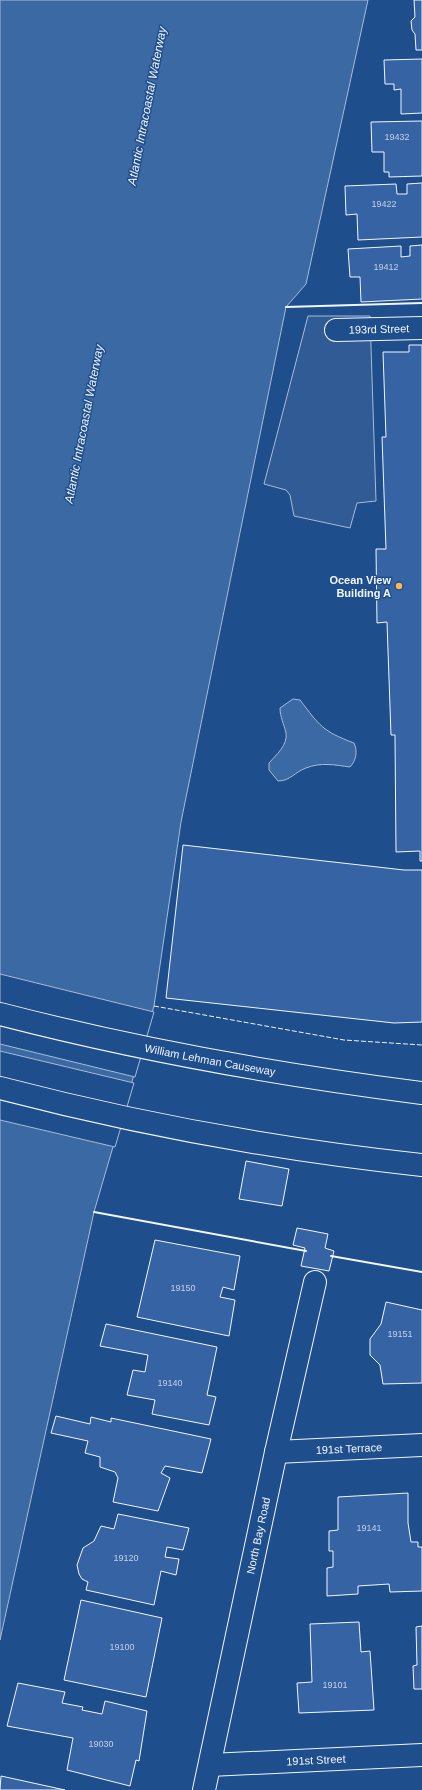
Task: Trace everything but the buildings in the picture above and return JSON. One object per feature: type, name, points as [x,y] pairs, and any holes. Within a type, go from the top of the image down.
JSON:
[{"type":"main road","name":"193rd Street","points":[[336,330],[422,328]]},
{"type":"main road","name":"William Lehman Causeway","points":[[0,1014],[176,1055],[317,1079],[422,1093]]},
{"type":"main road","points":[[0,1088],[119,1116],[241,1139],[422,1165]]},
{"type":"main road","name":"North Bay Road","points":[[204,1790],[276,1452],[315,1282]]},
{"type":"main road","name":"191st Terrace","points":[[276,1452],[422,1445]]},
{"type":"main road","name":"191st Street","points":[[210,1765],[422,1755]]},
{"type":"shaded area","points":[[308,316],[370,316],[376,501],[357,503],[350,528],[294,516],[290,495],[286,490],[264,484]]},
{"type":"water","name":"Atlantic Intracoastal Waterway","points":[[0,0],[368,0],[306,284],[286,307],[181,822],[154,1006],[94,1212],[0,1640]]},
{"type":"water","points":[[293,699],[300,700],[322,727],[335,735],[354,743],[356,756],[350,767],[328,764],[317,765],[302,770],[286,780],[278,781],[269,770],[269,763],[281,750],[286,737],[280,708]]},
{"type":"pier","points":[[0,974],[154,1012],[135,1077],[0,1044]]},
{"type":"pier","points":[[0,1051],[134,1083],[115,1147],[0,1120]]},
{"type":"fence","points":[[154,1006],[344,1040],[422,1045]]},
{"type":"wall","points":[[286,307],[422,303]]},
{"type":"wall","points":[[94,1212],[306,1251]]},
{"type":"wall","points":[[331,1256],[422,1272]]},
{"type":"place","name":"Ocean View Building A","points":[[399,586]]}]
